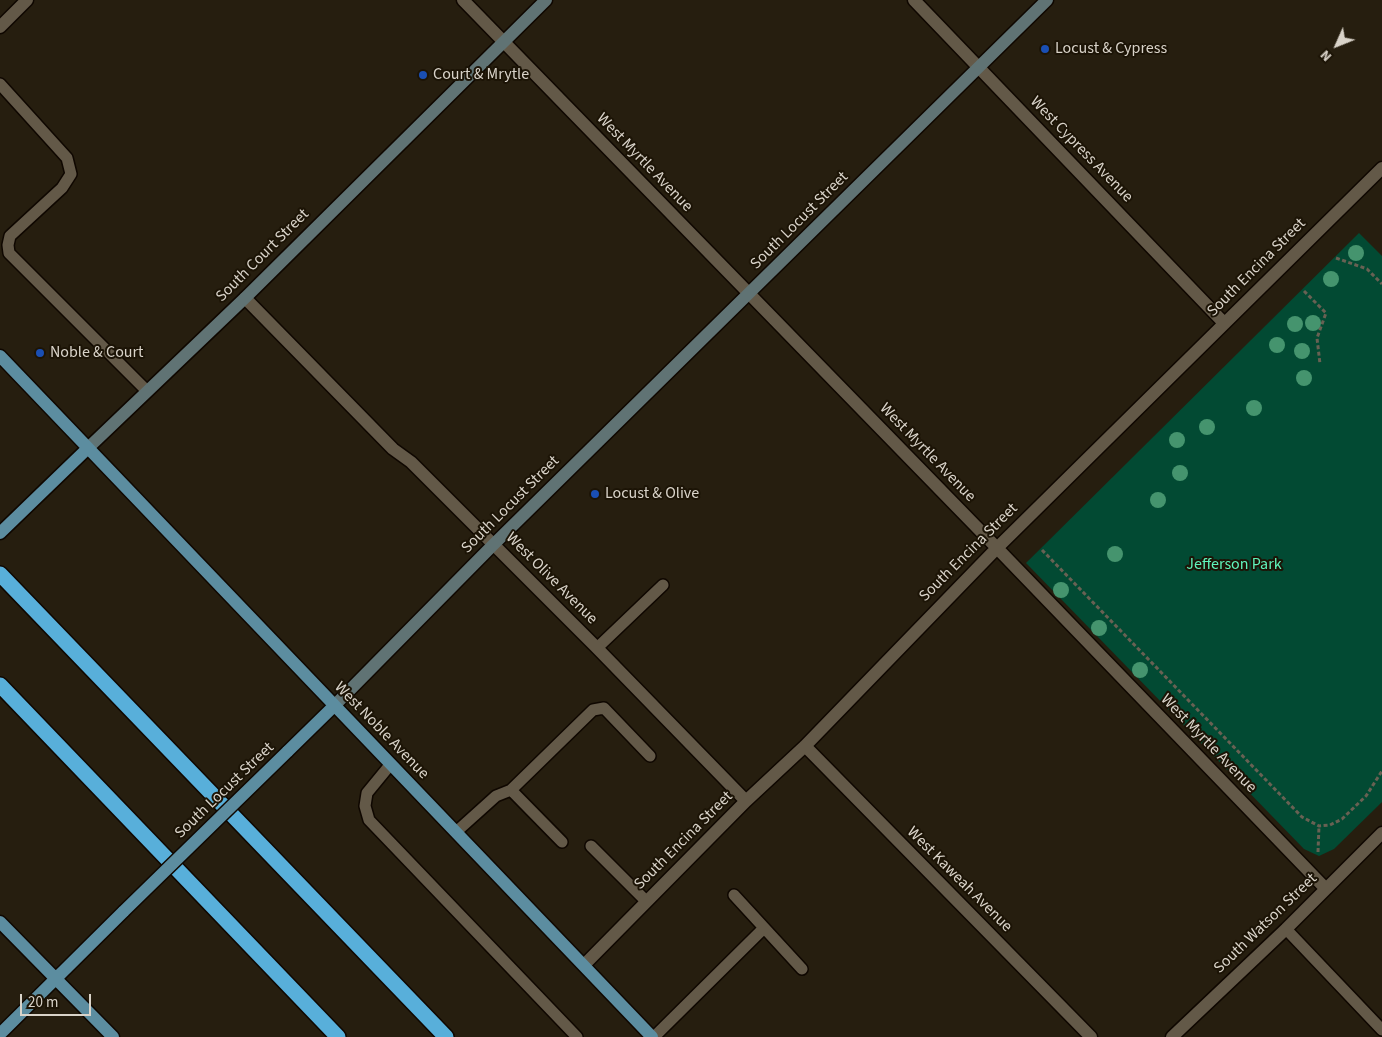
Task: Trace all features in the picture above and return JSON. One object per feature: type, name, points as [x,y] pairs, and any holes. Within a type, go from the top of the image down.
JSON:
[{"type":"highway","points":[[0,574],[446,1037]]},
{"type":"highway","points":[[0,685],[338,1037]]},
{"type":"main road","name":"West Noble Avenue","points":[[0,356],[653,1037]]},
{"type":"main road","name":"South Court Street","points":[[0,533],[88,448]]},
{"type":"main road","name":"South Locust Street","points":[[0,1034],[334,706]]},
{"type":"main road","points":[[0,922],[113,1037]]},
{"type":"street","points":[[0,26],[28,0]]},
{"type":"street","name":"West Myrtle Avenue","points":[[463,0],[1325,888]]},
{"type":"street","name":"South Court Street","points":[[88,448],[245,298],[546,0]]},
{"type":"street","name":"West Cypress Avenue","points":[[914,0],[1224,324]]},
{"type":"street","name":"South Locust Street","points":[[334,706],[493,545],[1047,0]]},
{"type":"street","name":"South Encina Street","points":[[584,965],[746,801],[805,746],[997,548],[1382,168]]},
{"type":"street","name":"West Olive Avenue","points":[[245,298],[393,449],[412,462],[746,801]]},
{"type":"street","name":"West Kaweah Avenue","points":[[805,746],[1091,1037]]},
{"type":"street","name":"South Watson Street","points":[[1172,1037],[1286,929],[1382,833]]},
{"type":"lane","points":[[0,84],[66,158],[71,174],[62,188],[10,236],[9,253],[147,391]]},
{"type":"lane","points":[[597,648],[663,585]]},
{"type":"lane","points":[[456,832],[496,796],[511,790],[594,710],[604,708],[650,756]]},
{"type":"lane","points":[[390,764],[368,793],[365,806],[369,820],[577,1037]]},
{"type":"lane","points":[[511,790],[562,842]]},
{"type":"lane","points":[[591,846],[646,901]]},
{"type":"lane","points":[[734,895],[802,969]]},
{"type":"lane","points":[[653,1037],[764,928]]},
{"type":"lane","points":[[1286,929],[1382,1030]]},
{"type":"path","points":[[1336,258],[1367,269],[1382,284]]},
{"type":"path","points":[[1304,291],[1326,313],[1317,338],[1320,364]]},
{"type":"path","points":[[1042,550],[1302,817],[1319,826],[1330,825],[1342,819],[1366,796],[1382,771]]},
{"type":"path","points":[[1318,852],[1319,826]]},
{"type":"green space","name":"Jefferson Park","points":[[1359,233],[1382,256],[1382,802],[1334,849],[1319,856],[1304,849],[1026,563]]},
{"type":"place","name":"Locust & Cypress","points":[[1045,49]]},
{"type":"place","name":"Court & Mrytle","points":[[423,75]]},
{"type":"place","name":"Noble & Court","points":[[40,353]]},
{"type":"place","name":"Locust & Olive","points":[[595,494]]}]
